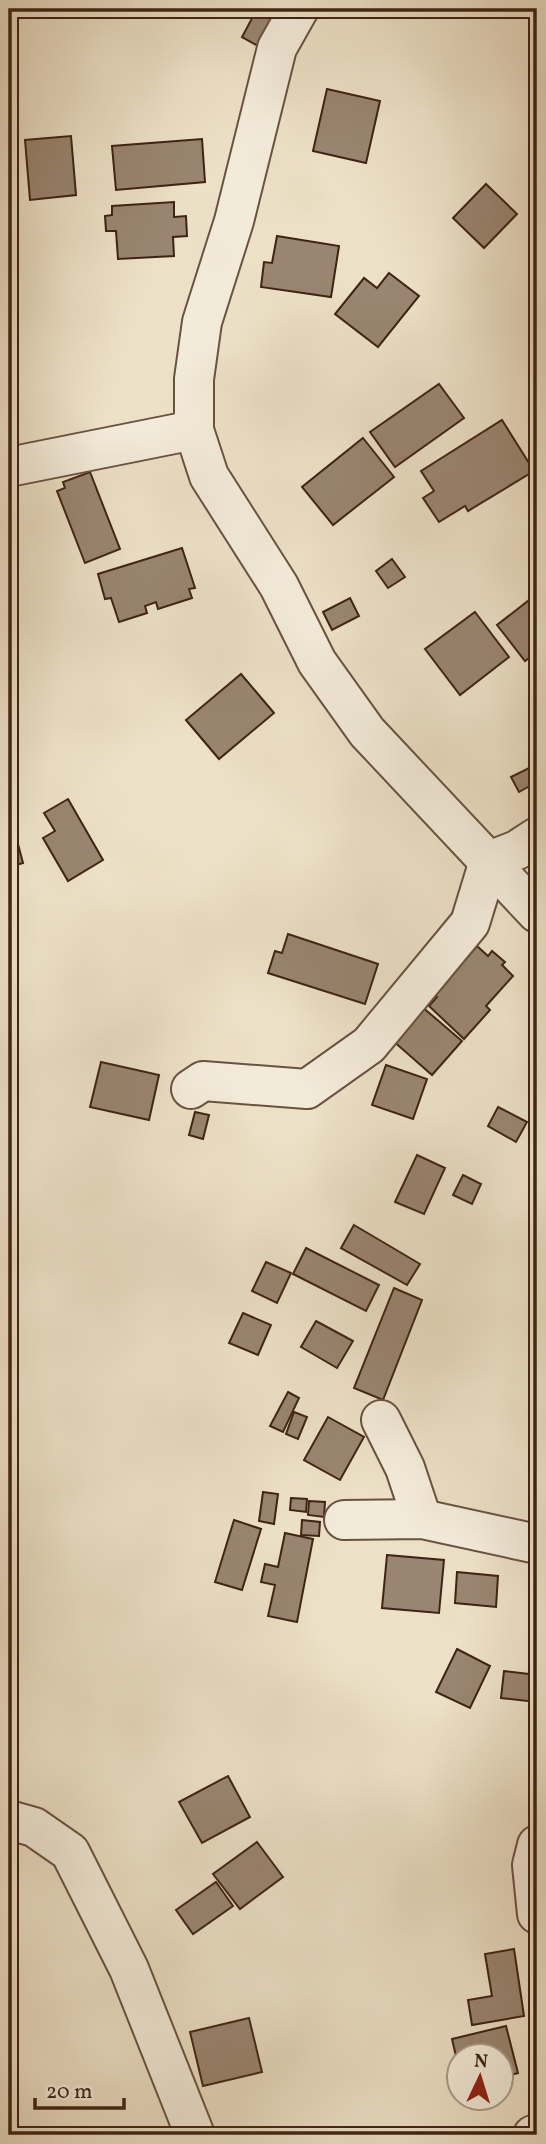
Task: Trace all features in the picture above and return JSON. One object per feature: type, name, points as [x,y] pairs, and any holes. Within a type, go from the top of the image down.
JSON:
[{"type":"street","points":[[299,9],[277,48],[234,221],[202,322],[194,379],[194,430],[209,475],[279,586],[317,662],[367,732],[537,913]]},
{"type":"street","points":[[9,467],[194,430]]},
{"type":"street","points":[[489,861],[517,850],[537,837]]},
{"type":"street","points":[[191,1088],[203,1081],[307,1089],[369,1045],[470,923],[489,861]]},
{"type":"street","points":[[381,1420],[405,1468],[422,1518]]},
{"type":"street","points":[[344,1520],[422,1518],[537,1544]]},
{"type":"street","points":[[9,1820],[34,1827],[70,1852],[129,1969],[195,2135]]},
{"type":"street","points":[[537,1845],[533,1865],[537,1914]]},
{"type":"building","points":[[257,9],[279,9],[260,47],[242,37]]},
{"type":"building","points":[[327,89],[380,101],[366,163],[313,151]]},
{"type":"building","points":[[71,136],[76,195],[30,200],[25,140]]},
{"type":"building","points":[[202,139],[205,182],[116,190],[112,146]]},
{"type":"building","points":[[9,141],[16,203],[9,203]]},
{"type":"building","points":[[486,184],[517,214],[484,248],[453,218]]},
{"type":"building","points":[[174,202],[174,217],[186,216],[187,236],[173,237],[174,256],[118,259],[116,231],[106,231],[105,216],[112,215],[112,206]]},
{"type":"building","points":[[277,236],[339,246],[331,297],[261,287],[264,262],[272,263]]},
{"type":"building","points":[[389,273],[419,296],[378,347],[335,314],[364,278],[377,288]]},
{"type":"building","points":[[439,384],[464,418],[395,467],[370,432]]},
{"type":"building","points":[[502,420],[534,471],[468,511],[465,506],[439,522],[423,498],[434,491],[421,471]]},
{"type":"building","points":[[363,438],[394,477],[333,525],[302,487]]},
{"type":"building","points":[[90,472],[120,549],[85,563],[57,491],[65,488],[63,482]]},
{"type":"building","points":[[182,548],[195,588],[189,589],[192,598],[158,609],[156,602],[145,606],[147,613],[119,622],[111,598],[105,599],[98,574]]},
{"type":"building","points":[[392,559],[405,577],[388,588],[376,571]]},
{"type":"building","points":[[533,597],[537,602],[537,652],[525,661],[497,625]]},
{"type":"building","points":[[350,598],[359,616],[332,630],[323,612]]},
{"type":"building","points":[[475,612],[509,657],[460,695],[425,649]]},
{"type":"building","points":[[241,674],[274,713],[219,759],[186,720]]},
{"type":"building","points":[[533,766],[537,782],[519,792],[511,777]]},
{"type":"building","points":[[68,799],[103,860],[68,881],[43,838],[55,831],[44,813]]},
{"type":"building","points":[[9,815],[23,863],[9,867]]},
{"type":"building","points":[[288,934],[378,964],[365,1004],[268,973],[275,951],[282,953]]},
{"type":"building","points":[[477,946],[488,956],[492,951],[505,962],[502,965],[513,976],[486,1006],[490,1010],[464,1039],[429,1006],[437,997],[434,994]]},
{"type":"building","points":[[421,1006],[462,1041],[432,1075],[392,1040]]},
{"type":"building","points":[[101,1062],[159,1075],[149,1120],[90,1107]]},
{"type":"building","points":[[386,1065],[427,1079],[413,1119],[372,1105]]},
{"type":"building","points":[[498,1107],[527,1122],[516,1142],[488,1126]]},
{"type":"building","points":[[195,1112],[209,1115],[203,1139],[189,1135]]},
{"type":"building","points":[[417,1155],[445,1168],[424,1214],[395,1202]]},
{"type":"building","points":[[463,1175],[481,1184],[472,1204],[453,1195]]},
{"type":"building","points":[[354,1225],[420,1264],[407,1285],[341,1248]]},
{"type":"building","points":[[306,1248],[379,1285],[366,1311],[293,1274]]},
{"type":"building","points":[[266,1262],[291,1273],[277,1303],[252,1291]]},
{"type":"building","points":[[394,1288],[422,1300],[383,1400],[354,1388]]},
{"type":"building","points":[[243,1313],[271,1325],[258,1355],[229,1343]]},
{"type":"building","points":[[316,1321],[353,1341],[337,1368],[301,1347]]},
{"type":"building","points":[[288,1392],[299,1398],[283,1432],[270,1426]]},
{"type":"building","points":[[294,1412],[307,1417],[298,1439],[286,1434]]},
{"type":"building","points":[[328,1417],[364,1437],[340,1480],[304,1460]]},
{"type":"building","points":[[263,1492],[278,1494],[274,1524],[259,1521]]},
{"type":"building","points":[[291,1498],[307,1499],[306,1512],[290,1510]]},
{"type":"building","points":[[309,1501],[325,1502],[324,1517],[308,1515]]},
{"type":"building","points":[[234,1520],[261,1529],[242,1590],[215,1582]]},
{"type":"building","points":[[302,1520],[320,1522],[319,1536],[301,1535]]},
{"type":"building","points":[[285,1533],[313,1539],[297,1622],[268,1616],[275,1585],[261,1582],[265,1564],[278,1567]]},
{"type":"building","points":[[387,1555],[444,1560],[439,1613],[382,1608]]},
{"type":"building","points":[[457,1572],[498,1576],[496,1607],[455,1603]]},
{"type":"building","points":[[457,1649],[490,1666],[470,1708],[436,1692]]},
{"type":"building","points":[[504,1671],[537,1675],[536,1702],[501,1698]]},
{"type":"building","points":[[228,1776],[250,1817],[202,1843],[179,1802]]},
{"type":"building","points":[[257,1842],[283,1877],[240,1909],[213,1874]]},
{"type":"building","points":[[216,1882],[233,1906],[193,1934],[176,1910]]},
{"type":"building","points":[[514,1949],[524,2016],[472,2025],[468,2000],[492,1996],[485,1954]]},
{"type":"building","points":[[249,2018],[262,2072],[203,2086],[190,2032]]},
{"type":"building","points":[[506,2026],[510,2042],[453,2042],[452,2039]]},
{"type":"building","points":[[514,2057],[518,2073],[514,2074]]}]
